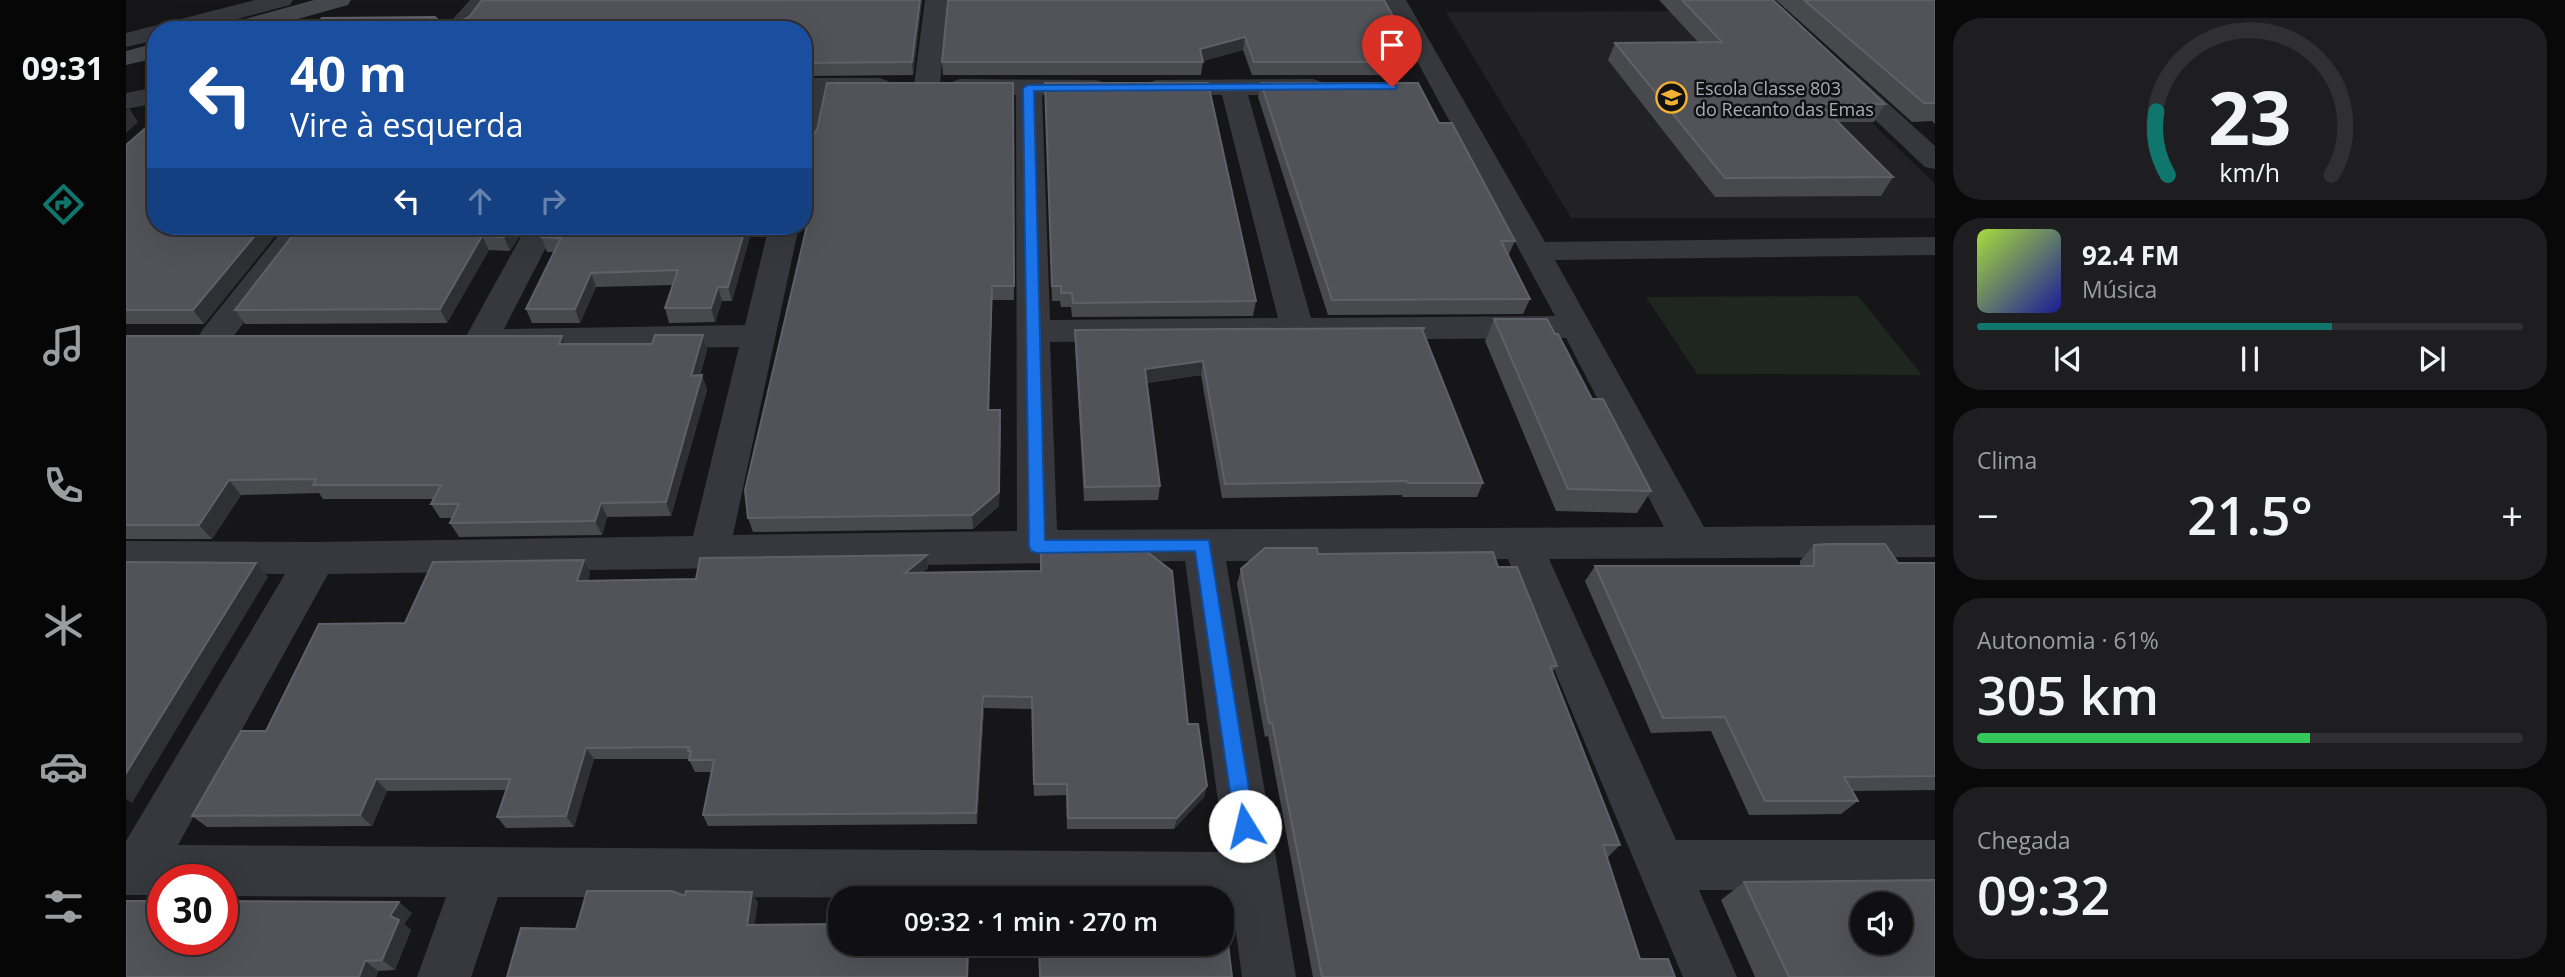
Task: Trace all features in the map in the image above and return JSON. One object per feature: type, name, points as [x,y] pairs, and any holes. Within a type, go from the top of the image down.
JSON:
[{"type":"street","points":[[202,21],[282,0]]},
{"type":"street","points":[[264,21],[340,0]]},
{"type":"street","points":[[462,21],[475,6],[491,0]]},
{"type":"street","points":[[927,86],[936,0]]},
{"type":"street","points":[[1395,0],[1432,86],[1537,251],[1692,542]]},
{"type":"street","points":[[126,40],[147,35]]},
{"type":"street","points":[[126,58],[147,52]]},
{"type":"street","points":[[1822,57],[1935,161]]},
{"type":"street","points":[[812,86],[1339,87]]},
{"type":"street","points":[[1028,88],[1037,546]]},
{"type":"street","points":[[1233,88],[1297,328]]},
{"type":"street","points":[[126,101],[147,97]]},
{"type":"street","points":[[255,337],[202,337],[293,235]]},
{"type":"street","points":[[536,235],[468,338],[759,336]]},
{"type":"street","points":[[710,550],[782,235]]},
{"type":"street","points":[[1537,251],[1935,246]]},
{"type":"street","points":[[1034,331],[1577,327]]},
{"type":"street","points":[[126,557],[316,558],[1037,546],[1935,541]]},
{"type":"street","points":[[1522,544],[1710,977]]},
{"type":"street","points":[[1203,545],[1269,977]]},
{"type":"street","points":[[131,870],[316,558]]},
{"type":"street","points":[[1663,865],[1935,866]]},
{"type":"street","points":[[131,870],[1253,877]]},
{"type":"street","points":[[444,977],[481,871]]},
{"type":"shaded area","name":"Escola Classe 803 do Recanto das Emas","points":[[1757,11],[1935,184],[1935,218],[1571,218],[1446,12]]},
{"type":"shaded area","points":[[1858,296],[1922,375],[1697,374],[1646,297]]},
{"type":"building","points":[[482,0],[920,0],[912,62],[812,63],[812,21],[319,21],[322,18],[435,17],[438,20],[463,20],[469,17]]},
{"type":"building","points":[[948,0],[1384,0],[1406,39],[1395,39],[1408,62],[1254,62],[1245,37],[1200,49],[1203,62],[942,62]]},
{"type":"building","points":[[1682,0],[1773,0],[1885,104],[1820,104],[1893,177],[1725,178],[1615,43],[1722,42]]},
{"type":"building","points":[[1804,0],[1935,0],[1935,103],[1924,103]]},
{"type":"building","points":[[827,83],[1013,83],[1014,286],[992,286],[988,410],[1000,410],[999,492],[972,515],[748,518],[745,490],[805,235],[812,235],[812,136],[817,130]]},
{"type":"building","points":[[1045,83],[1208,83],[1256,301],[1073,303],[1072,293],[1061,293],[1061,286],[1052,286]]},
{"type":"building","points":[[1261,83],[1418,83],[1439,123],[1452,123],[1515,241],[1501,241],[1530,299],[1332,300]]},
{"type":"building","points":[[147,127],[147,235],[256,235],[193,310],[126,310],[126,145]]},
{"type":"building","points":[[293,235],[505,235],[482,236],[440,309],[235,310]]},
{"type":"building","points":[[743,235],[728,287],[718,287],[711,308],[665,308],[678,270],[591,273],[575,309],[526,309],[561,238],[541,237]]},
{"type":"building","points":[[1494,319],[1547,319],[1555,334],[1558,334],[1592,399],[1603,399],[1651,491],[1568,489]]},
{"type":"building","points":[[1425,328],[1422,329],[1483,483],[1407,481],[1225,484],[1203,361],[1145,369],[1160,486],[1085,487],[1075,330]]},
{"type":"building","points":[[655,335],[703,335],[691,376],[702,375],[666,502],[601,503],[595,521],[450,523],[459,504],[431,504],[441,485],[313,485],[316,479],[229,480],[199,525],[126,525],[126,336],[562,336],[559,344],[652,344]]},
{"type":"building","points":[[1885,544],[1898,563],[1935,563],[1935,776],[1844,777],[1858,801],[1765,801],[1725,717],[1663,718],[1595,566],[1814,566],[1814,545]]},
{"type":"building","points":[[1265,548],[1317,548],[1318,554],[1493,552],[1498,567],[1517,567],[1557,666],[1550,666],[1620,845],[1603,845],[1640,959],[1668,959],[1675,977],[1322,977],[1272,723],[1269,723],[1241,569]]},
{"type":"building","points":[[1146,551],[1172,571],[1188,724],[1198,724],[1207,786],[1177,818],[1068,818],[1067,784],[1034,784],[1032,697],[983,696],[976,813],[703,815],[714,760],[689,760],[689,747],[586,748],[566,816],[497,817],[510,779],[376,779],[360,815],[192,816],[241,731],[266,731],[319,624],[405,623],[433,562],[584,560],[577,581],[696,579],[700,558],[927,555],[905,573],[1041,571],[1041,553]]},
{"type":"building","points":[[126,562],[256,563],[126,773]]},
{"type":"building","points":[[1935,880],[1935,977],[1789,977],[1744,882]]},
{"type":"building","points":[[587,891],[672,891],[685,896],[686,891],[752,892],[747,925],[828,924],[828,956],[968,956],[967,977],[507,977],[521,928],[576,929]]},
{"type":"building","points":[[126,901],[147,901],[147,955],[238,955],[238,901],[399,902],[390,916],[399,920],[382,960],[365,961],[359,977],[126,977]]},
{"type":"building","points":[[1039,956],[1229,956],[1232,977],[1040,977]]},
{"type":"place","name":"Escola Classe 803 do Recanto das Emas","points":[[1672,98]]},
{"type":"route","points":[[1245,826],[1203,545],[1037,546],[1028,88],[1392,87]]}]
